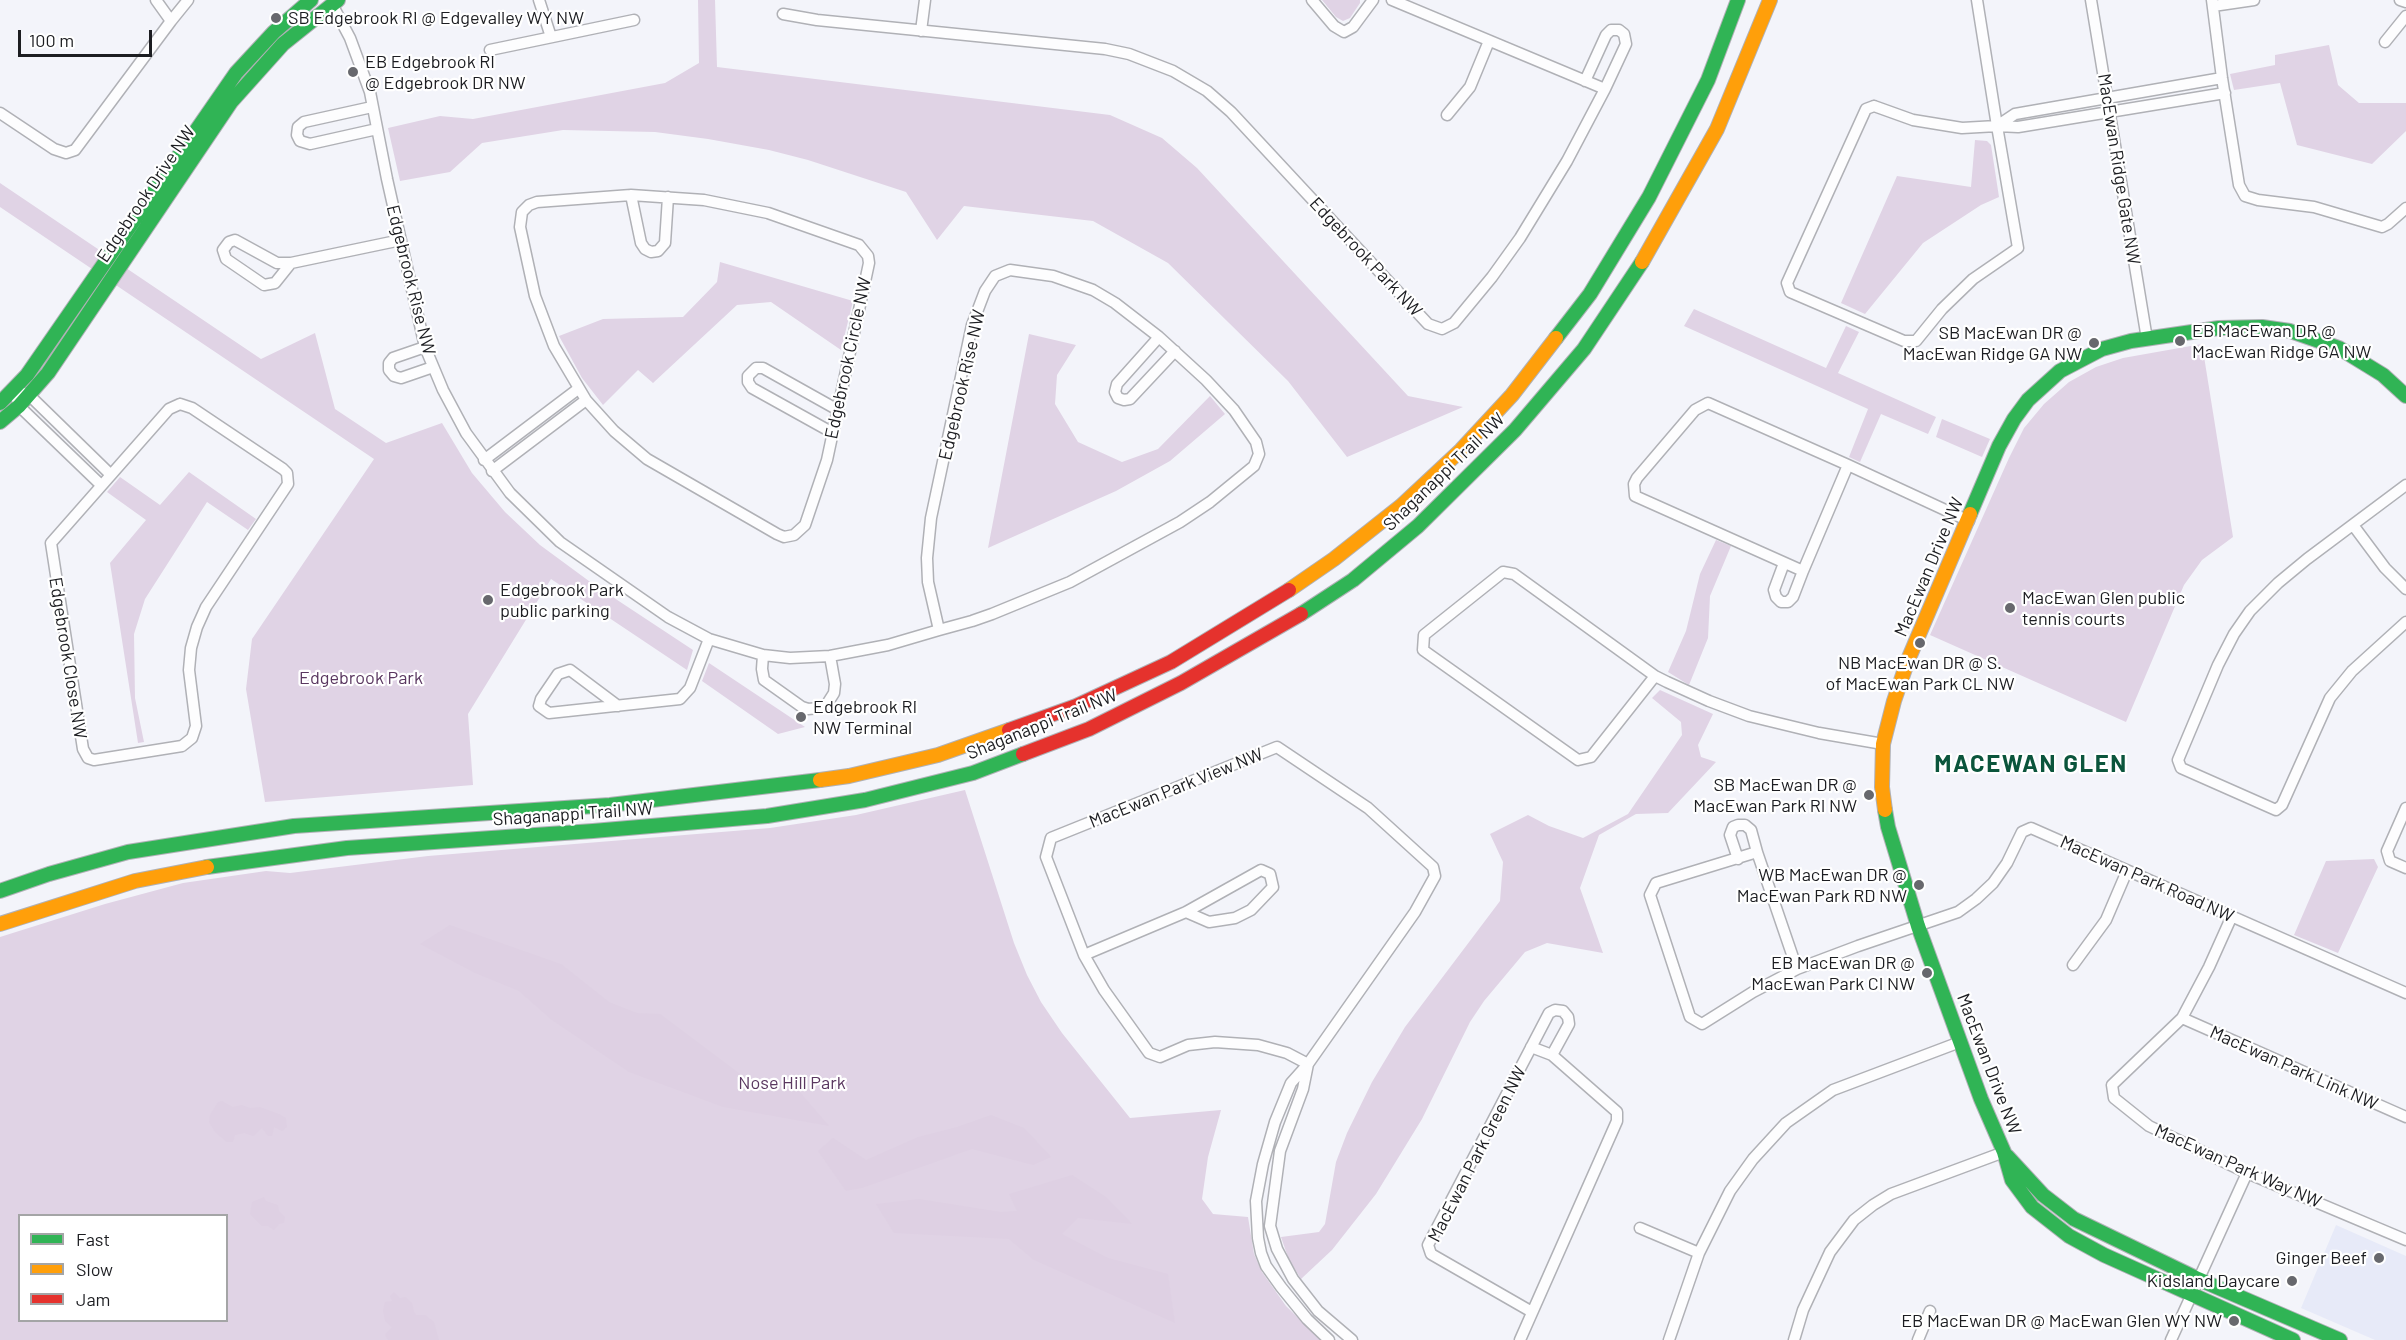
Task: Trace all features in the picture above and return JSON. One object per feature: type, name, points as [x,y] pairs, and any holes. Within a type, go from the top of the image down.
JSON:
[{"type":"main road","name":"Edgebrook Drive NW","points":[[0,403],[14,390],[47,347],[229,81],[255,51],[311,0]]},
{"type":"main road","points":[[1719,50],[1721,27],[1730,0]]},
{"type":"main road","name":"Shaganappi Trail NW","points":[[0,891],[128,852],[294,826],[610,805],[759,789],[849,776],[938,755],[1076,706],[1171,662],[1274,600],[1334,559],[1401,506],[1461,450],[1512,395],[1590,294],[1649,197],[1692,117],[1738,0]]},
{"type":"main road","name":"Edgebrook Drive NW","points":[[0,422],[19,406],[48,373],[231,102],[283,44],[333,1]]},
{"type":"main road","name":"Shaganappi Trail NW","points":[[0,924],[135,881],[210,866],[346,848],[581,832],[767,816],[865,800],[973,773],[1089,729],[1181,683],[1293,619],[1353,580],[1418,526],[1481,466],[1584,350],[1626,289],[1672,212],[1717,129],[1771,2]]},
{"type":"main road","name":"MacEwan Drive NW","points":[[2294,1340],[2191,1296],[2069,1236],[2032,1207],[2012,1180],[2004,1152],[1960,1042],[1918,926],[1888,827],[1882,787],[1883,744],[1908,660],[1999,447],[2014,419],[2028,400],[2060,371],[2102,349],[2147,339],[2230,327],[2262,327],[2290,331],[2350,353],[2383,375],[2406,396]]},
{"type":"main road","points":[[0,886],[18,884]]},
{"type":"main road","name":"MacEwan Drive NW","points":[[2004,1152],[2043,1195],[2074,1219],[2198,1279],[2340,1340]]},
{"type":"street","points":[[0,113],[54,149],[66,153],[75,150],[188,0]]},
{"type":"street","points":[[539,0],[551,37]]},
{"type":"street","points":[[783,14],[921,31],[925,0]]},
{"type":"street","points":[[1312,0],[1334,27],[1344,32],[1353,27],[1373,0]]},
{"type":"street","points":[[1392,0],[1605,90],[1626,44],[1624,34],[1619,30],[1611,30],[1606,35],[1585,81]]},
{"type":"street","points":[[1977,0],[1997,126],[2018,248],[1973,279],[1942,309],[1916,341],[1904,342],[1790,292],[1787,283],[1866,109],[1874,106],[1913,120],[1962,128],[1997,126],[2018,127],[2225,93]]},
{"type":"street","name":"MacEwan Ridge Gate NW","points":[[2091,0],[2147,339]]},
{"type":"street","points":[[2254,0],[2213,3],[2239,185],[2246,196],[2258,200],[2314,207],[2382,227],[2406,208]]},
{"type":"street","points":[[2400,0],[2406,2]]},
{"type":"street","points":[[158,1],[171,21]]},
{"type":"street","name":"Edgebrook Rise NW","points":[[333,1],[359,59],[372,107],[425,347],[455,415],[492,471],[521,506],[560,542],[668,617],[709,639],[763,655],[790,658],[830,656],[888,645],[939,630],[992,614],[1035,597],[1122,555],[1190,516],[1240,479],[1254,466],[1259,457],[1259,449],[1245,426],[1224,398],[1175,351],[1115,303],[1073,282],[1053,276],[1010,270],[1002,272],[991,280],[972,325],[931,518],[927,558],[928,582],[939,630]]},
{"type":"street","points":[[2385,42],[2406,16]]},
{"type":"street","points":[[490,50],[634,20]]},
{"type":"street","name":"Edgebrook Park NW","points":[[921,31],[1105,49],[1129,54],[1157,64],[1189,80],[1231,112],[1428,324],[1436,328],[1447,327],[1454,323],[1509,254],[1562,171],[1605,90]]},
{"type":"street","points":[[1447,115],[1470,87],[1489,41]]},
{"type":"street","points":[[1997,126],[2015,114],[2222,78]]},
{"type":"street","points":[[372,107],[304,122],[298,127],[297,135],[300,141],[310,144],[377,129]]},
{"type":"street","points":[[631,195],[641,243],[651,252],[658,251],[665,243],[668,197]]},
{"type":"street","name":"Edgebrook Circle NW","points":[[631,195],[704,200],[768,213],[831,233],[859,245],[864,250],[869,263],[833,433],[824,469],[805,525],[794,535],[784,537],[647,459],[614,431],[586,400],[554,346],[540,313],[520,227],[520,216],[525,208],[537,202],[631,195]]},
{"type":"street","points":[[291,263],[274,283],[264,285],[226,259],[224,250],[229,242],[236,240],[277,263],[291,263],[401,240]]},
{"type":"street","points":[[1159,337],[1118,384],[1115,392],[1118,398],[1130,399],[1175,351]]},
{"type":"street","points":[[425,347],[393,358],[389,363],[389,370],[394,376],[401,378],[433,367]]},
{"type":"street","points":[[833,433],[752,388],[748,382],[748,376],[753,370],[763,368],[838,410]]},
{"type":"street","points":[[484,460],[578,389]]},
{"type":"street","points":[[14,390],[29,395],[110,474]]},
{"type":"street","points":[[14,390],[19,406],[100,485]]},
{"type":"street","points":[[492,471],[586,400]]},
{"type":"street","name":"Edgebrook Close NW","points":[[180,404],[192,408],[283,469],[288,478],[285,490],[206,608],[197,627],[191,648],[189,670],[196,726],[192,738],[182,746],[94,760],[88,758],[83,749],[50,548],[56,535],[100,485],[168,409],[180,404]]},
{"type":"street","points":[[1803,572],[1635,496],[1634,484],[1637,478],[1695,410],[1708,404],[1969,520]]},
{"type":"street","points":[[1784,563],[1774,590],[1781,602],[1788,602],[1793,597],[1848,465]]},
{"type":"street","points":[[2406,485],[2278,583],[2250,611],[2218,665],[2178,760],[2181,768],[2276,810],[2282,806],[2330,698],[2352,671],[2406,622]]},
{"type":"street","points":[[2353,525],[2385,568],[2406,589]]},
{"type":"street","points":[[1655,676],[1590,757],[1578,760],[1423,650],[1424,635],[1503,572],[1514,574],[1655,676],[1708,701],[1749,716],[1819,733],[1883,744]]},
{"type":"street","points":[[618,706],[570,670],[558,674],[540,699],[539,706],[549,713],[670,702],[684,696],[690,688],[709,639]]},
{"type":"street","points":[[763,655],[762,675],[766,684],[802,707],[814,710],[826,704],[834,693],[835,684],[830,656]]},
{"type":"street","name":"MacEwan Park View NW","points":[[1308,1064],[1287,1053],[1258,1045],[1215,1042],[1188,1045],[1160,1057],[1149,1053],[1104,990],[1084,956],[1046,857],[1051,838],[1276,747],[1368,808],[1432,867],[1435,876],[1415,912],[1308,1064],[1291,1083],[1275,1122],[1263,1164],[1256,1201],[1258,1238],[1266,1266],[1307,1319],[1329,1340]]},
{"type":"street","points":[[2406,808],[2387,851],[2390,861],[2406,868]]},
{"type":"street","points":[[1757,852],[1738,859],[1730,835],[1733,827],[1745,825],[1751,830],[1797,969]]},
{"type":"street","name":"MacEwan Park Road NW","points":[[1738,859],[1656,883],[1650,895],[1690,1017],[1702,1024],[1753,992],[1797,969],[1858,945],[1958,912],[1993,883],[2007,863],[2022,832],[2031,828],[2231,918],[2406,993]]},
{"type":"street","points":[[1084,956],[1186,912],[1261,870],[1270,874],[1273,887],[1251,910],[1235,918],[1209,922],[1186,912]]},
{"type":"street","points":[[2073,965],[2106,920],[2127,871]]},
{"type":"street","name":"MacEwan Park Way NW","points":[[2231,918],[2210,967],[2182,1018],[2112,1085],[2114,1098],[2149,1126],[2247,1173],[2406,1240]]},
{"type":"street","name":"MacEwan Park Green NW","points":[[1532,1312],[1431,1254],[1428,1245],[1549,1013],[1556,1010],[1563,1011],[1568,1017],[1569,1024],[1552,1055]]},
{"type":"street","name":"MacEwan Park Link NW","points":[[2182,1018],[2406,1117]]},
{"type":"street","points":[[1669,1340],[1699,1253],[1730,1191],[1753,1159],[1786,1123],[1833,1090],[1960,1042]]},
{"type":"street","name":"MacEwan Park Green NW","points":[[1520,1340],[1617,1121],[1617,1112],[1552,1055],[1531,1047]]},
{"type":"street","name":"MacEwan Park View NW","points":[[1308,1064],[1304,1089],[1280,1151],[1270,1226],[1277,1249],[1293,1279],[1318,1311],[1348,1338]]},
{"type":"street","points":[[1794,1340],[1803,1310],[1830,1252],[1854,1220],[1891,1194],[2004,1152]]},
{"type":"street","points":[[1263,1164],[1278,1166]]},
{"type":"street","points":[[2171,1340],[2247,1173]]},
{"type":"street","points":[[1640,1228],[1699,1253]]},
{"type":"street","points":[[1918,1340],[1930,1311]]},
{"type":"street","points":[[2294,1340],[2301,1323]]},
{"type":"shaded area","points":[[450,925],[561,964],[609,1002],[637,1013],[660,1014],[748,1080],[791,1082],[829,1126],[723,1107],[629,1072],[552,1020],[519,991],[475,973],[420,944]]},
{"type":"shaded area","points":[[222,1101],[233,1107],[242,1105],[250,1108],[260,1107],[279,1114],[286,1118],[287,1127],[282,1131],[274,1127],[272,1136],[268,1136],[262,1128],[253,1136],[244,1133],[235,1135],[233,1142],[227,1142],[215,1132],[209,1122],[210,1115],[218,1102]]},
{"type":"shaded area","points":[[991,1115],[1024,1128],[1051,1157],[1033,1165],[972,1149],[862,1188],[846,1191],[818,1151],[833,1138],[866,1160],[918,1137]]},
{"type":"shaded area","points":[[1072,1175],[1106,1197],[1132,1224],[1078,1218],[1062,1234],[1108,1258],[1168,1274],[1175,1323],[1034,1260],[1009,1239],[894,1233],[876,1204],[919,1199],[1001,1212],[1017,1211],[1009,1194]]},
{"type":"shaded area","points":[[264,1197],[266,1201],[278,1205],[279,1211],[285,1217],[284,1223],[279,1224],[274,1230],[268,1226],[262,1226],[250,1214],[252,1202]]},
{"type":"shaded area","points":[[2336,1225],[2406,1256],[2406,1340],[2375,1340],[2301,1308]]},
{"type":"shaded area","points":[[394,1292],[400,1298],[405,1297],[412,1303],[416,1315],[425,1315],[434,1322],[439,1340],[388,1340],[385,1335],[392,1327],[385,1321],[383,1311],[385,1302],[392,1301],[390,1296]]},
{"type":"green space","points":[[698,0],[715,0],[717,67],[1110,115],[1162,138],[1197,168],[1408,396],[1463,407],[1347,457],[1288,381],[1168,263],[1093,221],[964,206],[937,240],[906,192],[808,160],[769,150],[655,132],[563,130],[482,143],[450,172],[400,181],[388,128],[440,116],[473,119],[665,83],[699,63]]},
{"type":"green space","points":[[1322,0],[1360,0],[1360,3],[1350,18],[1343,21],[1336,17]]},
{"type":"green space","points":[[2329,45],[2338,85],[2359,103],[2406,103],[2406,131],[2372,164],[2297,145],[2280,83],[2234,90],[2230,74],[2275,65],[2275,55]]},
{"type":"green space","points":[[1975,140],[1987,141],[1991,145],[1999,197],[1981,205],[1923,243],[1865,314],[1841,303],[1897,176],[1971,187]]},
{"type":"green space","name":"Edgebrook Park","points":[[0,183],[261,359],[315,333],[335,409],[386,443],[442,423],[472,473],[505,512],[540,545],[593,584],[693,650],[687,670],[551,579],[468,714],[473,785],[265,802],[246,689],[252,639],[374,459],[0,207]]},
{"type":"green space","points":[[720,262],[853,301],[841,350],[771,302],[737,305],[653,383],[638,370],[603,405],[582,378],[559,336],[603,319],[683,317],[717,282]]},
{"type":"green space","points":[[1694,309],[1826,368],[1846,326],[1859,332],[1838,373],[1936,417],[1928,434],[1881,414],[1860,462],[1849,457],[1868,409],[1684,326]]},
{"type":"green space","points":[[1029,334],[1076,345],[1057,375],[1055,404],[1078,442],[1122,462],[1158,449],[1210,396],[1225,414],[1170,461],[1116,491],[988,548]]},
{"type":"green space","points":[[2202,344],[2233,537],[2202,560],[2184,585],[2126,722],[1930,635],[2009,458],[2024,428],[2044,404],[2069,382],[2096,367],[2123,358]]},
{"type":"green space","points":[[1942,419],[1990,439],[1982,457],[1936,437]]},
{"type":"green space","points":[[189,472],[256,519],[248,530],[207,502],[145,599],[134,634],[135,698],[144,742],[138,743],[110,563],[146,520],[107,492],[120,477],[160,505]]},
{"type":"green space","points":[[1716,540],[1731,546],[1710,596],[1708,638],[1689,685],[1668,672],[1686,631],[1700,574]]},
{"type":"green space","points":[[709,663],[805,727],[778,734],[702,681]]},
{"type":"green space","points":[[1660,690],[1713,714],[1698,745],[1701,757],[1716,762],[1668,813],[1636,814],[1599,835],[1580,888],[1603,953],[1547,943],[1525,952],[1484,1001],[1470,1022],[1422,1119],[1376,1194],[1332,1250],[1301,1279],[1289,1260],[1281,1237],[1319,1232],[1325,1224],[1336,1162],[1347,1133],[1372,1082],[1405,1027],[1500,901],[1503,862],[1490,834],[1528,815],[1549,826],[1583,838],[1628,814],[1682,735],[1681,722],[1652,698]]},
{"type":"green space","name":"Nose Hill Park","points":[[965,790],[1014,943],[1041,1002],[1062,1033],[1130,1118],[1221,1110],[1208,1157],[1202,1199],[1213,1214],[1248,1217],[1254,1254],[1262,1272],[1286,1306],[1321,1340],[0,1340],[0,937],[105,904],[183,883],[266,871],[290,873],[428,856],[770,828],[856,815]]},
{"type":"green space","points":[[2374,859],[2378,867],[2338,953],[2294,935],[2326,861]]},
{"type":"traffic: fast","points":[[0,403],[27,375],[236,73],[274,32],[311,0]]},
{"type":"traffic: fast","points":[[0,422],[19,406],[48,373],[231,102],[283,44],[338,0]]},
{"type":"traffic: fast","points":[[1556,338],[1590,294],[1649,197],[1708,80],[1738,0]]},
{"type":"traffic: fast","points":[[1301,614],[1353,580],[1418,526],[1515,430],[1584,349],[1642,262]]},
{"type":"traffic: fast","points":[[1970,514],[1999,446],[2028,400],[2060,371],[2102,349],[2131,341],[2219,328],[2262,327],[2290,331],[2339,348],[2383,375],[2406,396]]},
{"type":"traffic: fast","points":[[207,867],[347,848],[767,816],[865,800],[973,773],[1023,754]]},
{"type":"traffic: fast","points":[[0,891],[49,874],[128,852],[294,826],[610,805],[820,780]]},
{"type":"traffic: fast","points":[[1885,810],[1918,926],[1981,1099],[2004,1152],[2012,1180],[2032,1207],[2069,1236],[2104,1255],[2293,1340]]},
{"type":"traffic: fast","points":[[2007,1156],[2043,1195],[2074,1219],[2198,1279],[2340,1340]]},
{"type":"traffic: slow","points":[[1642,262],[1717,129],[1770,0]]},
{"type":"traffic: slow","points":[[1289,590],[1334,559],[1401,506],[1461,450],[1512,395],[1556,338]]},
{"type":"traffic: slow","points":[[1885,810],[1882,787],[1883,744],[1894,701],[1908,660],[1970,514]]},
{"type":"traffic: slow","points":[[820,780],[849,776],[938,755],[1009,730]]},
{"type":"traffic: slow","points":[[0,924],[135,881],[207,867]]},
{"type":"traffic: jam","points":[[1009,730],[1076,706],[1171,662],[1289,590]]},
{"type":"traffic: jam","points":[[1023,754],[1089,729],[1181,683],[1301,614]]},
{"type":"place","name":"SB Edgebrook RI @ Edgevalley WY NW","points":[[276,18]]},
{"type":"place","name":"EB Edgebrook RI @ Edgebrook DR NW","points":[[353,72]]},
{"type":"place","name":"EB MacEwan DR @ MacEwan Ridge GA NW","points":[[2180,341]]},
{"type":"place","name":"SB MacEwan DR @ MacEwan Ridge GA NW","points":[[2094,343]]},
{"type":"place","name":"Edgebrook Park public parking","points":[[488,600]]},
{"type":"place","name":"MacEwan Glen public tennis courts","points":[[2010,608]]},
{"type":"place","name":"NB MacEwan DR @ S. of MacEwan Park CL NW","points":[[1920,643]]},
{"type":"place","name":"Edgebrook RI NW Terminal","points":[[801,717]]},
{"type":"place","name":"SB MacEwan DR @ MacEwan Park RI NW","points":[[1869,795]]},
{"type":"place","name":"WB MacEwan DR @ MacEwan Park RD NW","points":[[1919,885]]},
{"type":"place","name":"EB MacEwan DR @ MacEwan Park CI NW","points":[[1927,973]]},
{"type":"place","name":"Ginger Beef","points":[[2379,1258]]},
{"type":"place","name":"Kidsland Daycare","points":[[2292,1281]]},
{"type":"place","name":"EB MacEwan DR @ MacEwan Glen WY NW","points":[[2234,1321]]},
{"type":"district","name":"MACEWAN GLEN","points":[[2031,764]]}]
